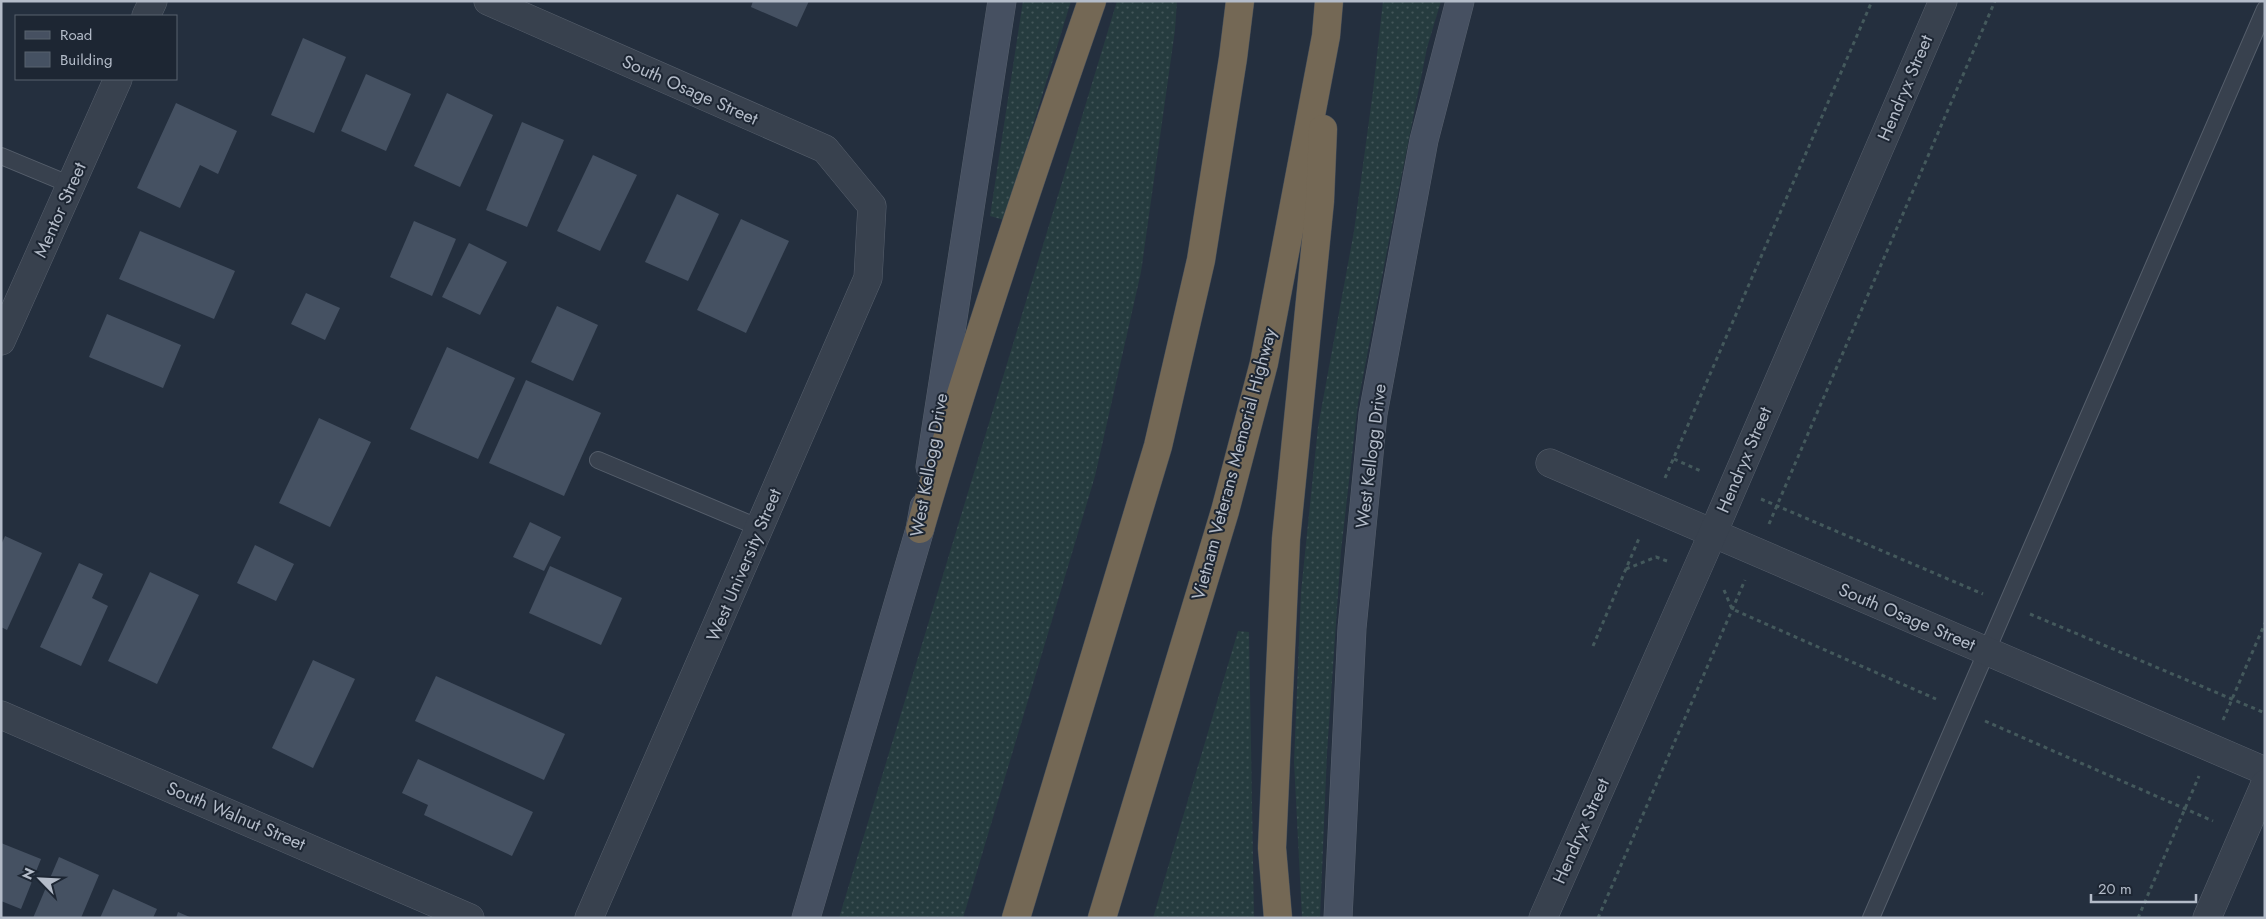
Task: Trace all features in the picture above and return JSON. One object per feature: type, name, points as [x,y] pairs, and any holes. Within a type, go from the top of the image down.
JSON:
[{"type":"highway","points":[[920,529],[943,450],[1042,142],[1092,1]]},
{"type":"highway","points":[[1016,918],[1158,446],[1201,260],[1233,58],[1240,1]]},
{"type":"highway","name":"Vietnam Veterans Memorial Highway","points":[[1102,918],[1225,511],[1264,363],[1326,36],[1329,1]]},
{"type":"highway","points":[[1278,918],[1272,848],[1286,539],[1320,201],[1326,36]]},
{"type":"main road","name":"West Kellogg Drive","points":[[806,918],[920,529],[1002,1]]},
{"type":"main road","name":"West Kellogg Drive","points":[[1338,918],[1352,628],[1373,414],[1424,140],[1460,1]]},
{"type":"street","points":[[146,15],[153,1]]},
{"type":"street","name":"South Osage Street","points":[[488,1],[825,150],[872,206]]},
{"type":"street","name":"Hendryx Street","points":[[1543,918],[1713,533],[1943,1]]},
{"type":"street","name":"Mentor Street","points":[[1,341],[118,80]]},
{"type":"street","name":"West University Street","points":[[589,918],[868,278],[872,206]]},
{"type":"street","name":"South Osage Street","points":[[1550,463],[2265,771]]},
{"type":"street","name":"South Walnut Street","points":[[1,715],[470,918]]},
{"type":"street","points":[[2207,918],[2265,784]]},
{"type":"lane","points":[[1871,918],[1988,652],[2265,9]]},
{"type":"lane","points":[[1,156],[71,185]]},
{"type":"lane","points":[[598,460],[760,528]]},
{"type":"path","points":[[1593,646],[1872,1]]},
{"type":"path","points":[[1598,918],[1995,1]]},
{"type":"green space","points":[[1023,1],[1071,1],[1004,220],[990,216]]},
{"type":"green space","points":[[1117,1],[1177,1],[1175,30],[1141,272],[1095,476],[963,918],[839,918]]},
{"type":"green space","points":[[1383,1],[1441,1],[1427,48],[1358,403],[1341,551],[1327,753],[1320,918],[1302,918],[1294,762],[1301,592],[1318,427],[1354,231]]},
{"type":"green space","points":[[1238,631],[1249,632],[1254,918],[1153,918]]},
{"type":"building","points":[[753,1],[809,1],[797,27],[751,7]]},
{"type":"building","points":[[303,38],[346,57],[314,133],[271,115]]},
{"type":"building","points":[[366,74],[411,94],[386,151],[341,131]]},
{"type":"building","points":[[447,93],[493,115],[460,187],[414,166]]},
{"type":"building","points":[[176,103],[237,131],[218,174],[200,165],[180,208],[137,188]]},
{"type":"building","points":[[522,122],[564,140],[527,227],[486,210]]},
{"type":"building","points":[[593,155],[637,175],[600,251],[557,231]]},
{"type":"building","points":[[677,194],[719,214],[688,281],[645,262]]},
{"type":"building","points":[[741,219],[789,241],[746,333],[697,310]]},
{"type":"building","points":[[414,221],[456,239],[432,296],[390,277]]},
{"type":"building","points":[[140,231],[235,271],[214,319],[119,279]]},
{"type":"building","points":[[469,243],[507,262],[480,315],[442,297]]},
{"type":"building","points":[[306,293],[340,308],[325,340],[291,324]]},
{"type":"building","points":[[557,306],[598,325],[573,381],[531,362]]},
{"type":"building","points":[[107,314],[181,345],[163,388],[89,357]]},
{"type":"building","points":[[447,347],[515,378],[478,459],[410,429]]},
{"type":"building","points":[[526,380],[601,413],[564,496],[489,463]]},
{"type":"building","points":[[319,418],[371,442],[330,527],[279,503]]},
{"type":"building","points":[[530,522],[561,537],[544,571],[513,557]]},
{"type":"building","points":[[5,536],[42,553],[7,630],[1,627],[1,545]]},
{"type":"building","points":[[255,545],[294,564],[276,601],[237,583]]},
{"type":"building","points":[[79,563],[103,574],[92,598],[108,606],[81,666],[40,647]]},
{"type":"building","points":[[550,566],[622,598],[601,645],[529,613]]},
{"type":"building","points":[[150,572],[199,595],[157,684],[108,661]]},
{"type":"building","points":[[313,660],[355,679],[313,768],[272,748]]},
{"type":"building","points":[[436,676],[565,734],[544,780],[415,721]]},
{"type":"building","points":[[418,759],[533,812],[512,856],[424,815],[428,805],[402,793]]},
{"type":"building","points":[[1,843],[41,859],[21,909],[1,901]]},
{"type":"building","points":[[59,857],[99,875],[81,918],[33,918]]},
{"type":"building","points":[[113,889],[157,909],[153,918],[100,918]]},
{"type":"building","points":[[178,912],[192,918],[176,918]]}]
